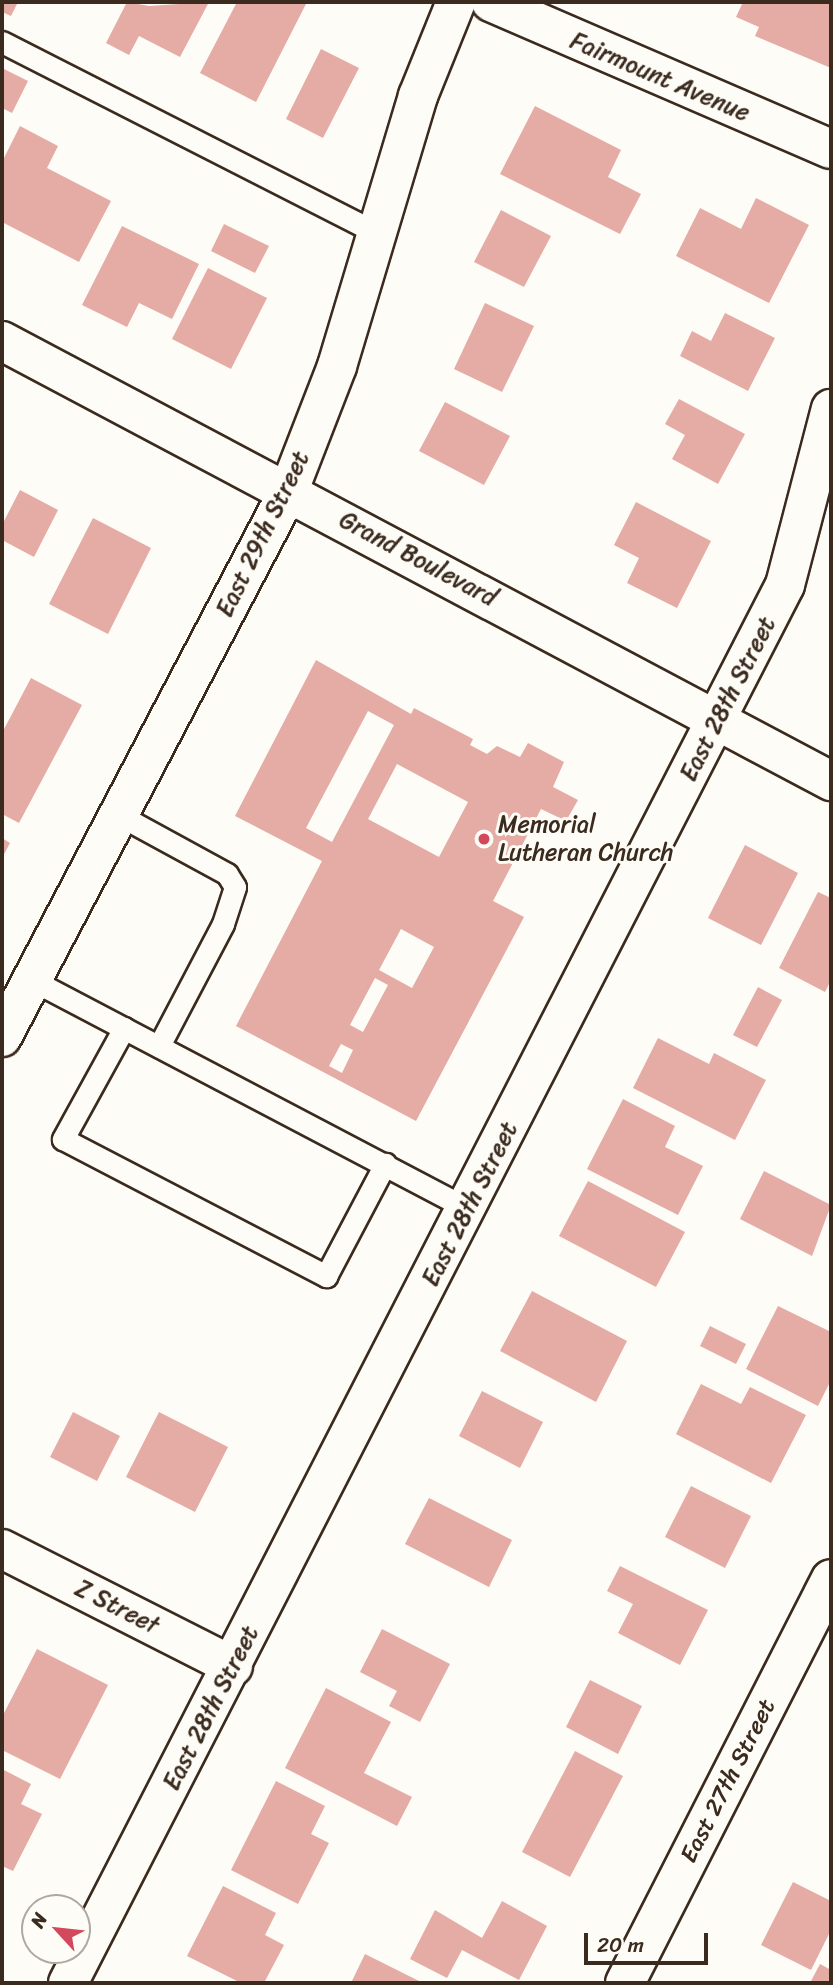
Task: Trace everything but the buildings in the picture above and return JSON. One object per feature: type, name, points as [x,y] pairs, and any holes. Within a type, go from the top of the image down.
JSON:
[{"type":"street","name":"East 29th Street","points":[[2,1037],[289,490],[337,366],[418,96],[456,2]]},
{"type":"street","name":"Fairmount Avenue","points":[[491,2],[831,149]]},
{"type":"street","name":"Grand Boulevard","points":[[2,341],[289,490],[831,781]]},
{"type":"street","name":"East 28th Street","points":[[68,1983],[468,1209],[785,585],[831,409]]},
{"type":"street","name":"Z Street","points":[[2,1549],[233,1666]]},
{"type":"street","name":"East 27th Street","points":[[625,1983],[831,1579]]},
{"type":"lane","points":[[2,41],[377,233]]},
{"type":"lane","points":[[119,815],[227,874],[235,887],[223,924],[159,1046]]},
{"type":"lane","points":[[32,980],[468,1209]]},
{"type":"lane","points":[[124,1028],[63,1139],[326,1276],[385,1164]]},
{"type":"place","name":"Memorial Lutheran Church","points":[[484,839]]}]
